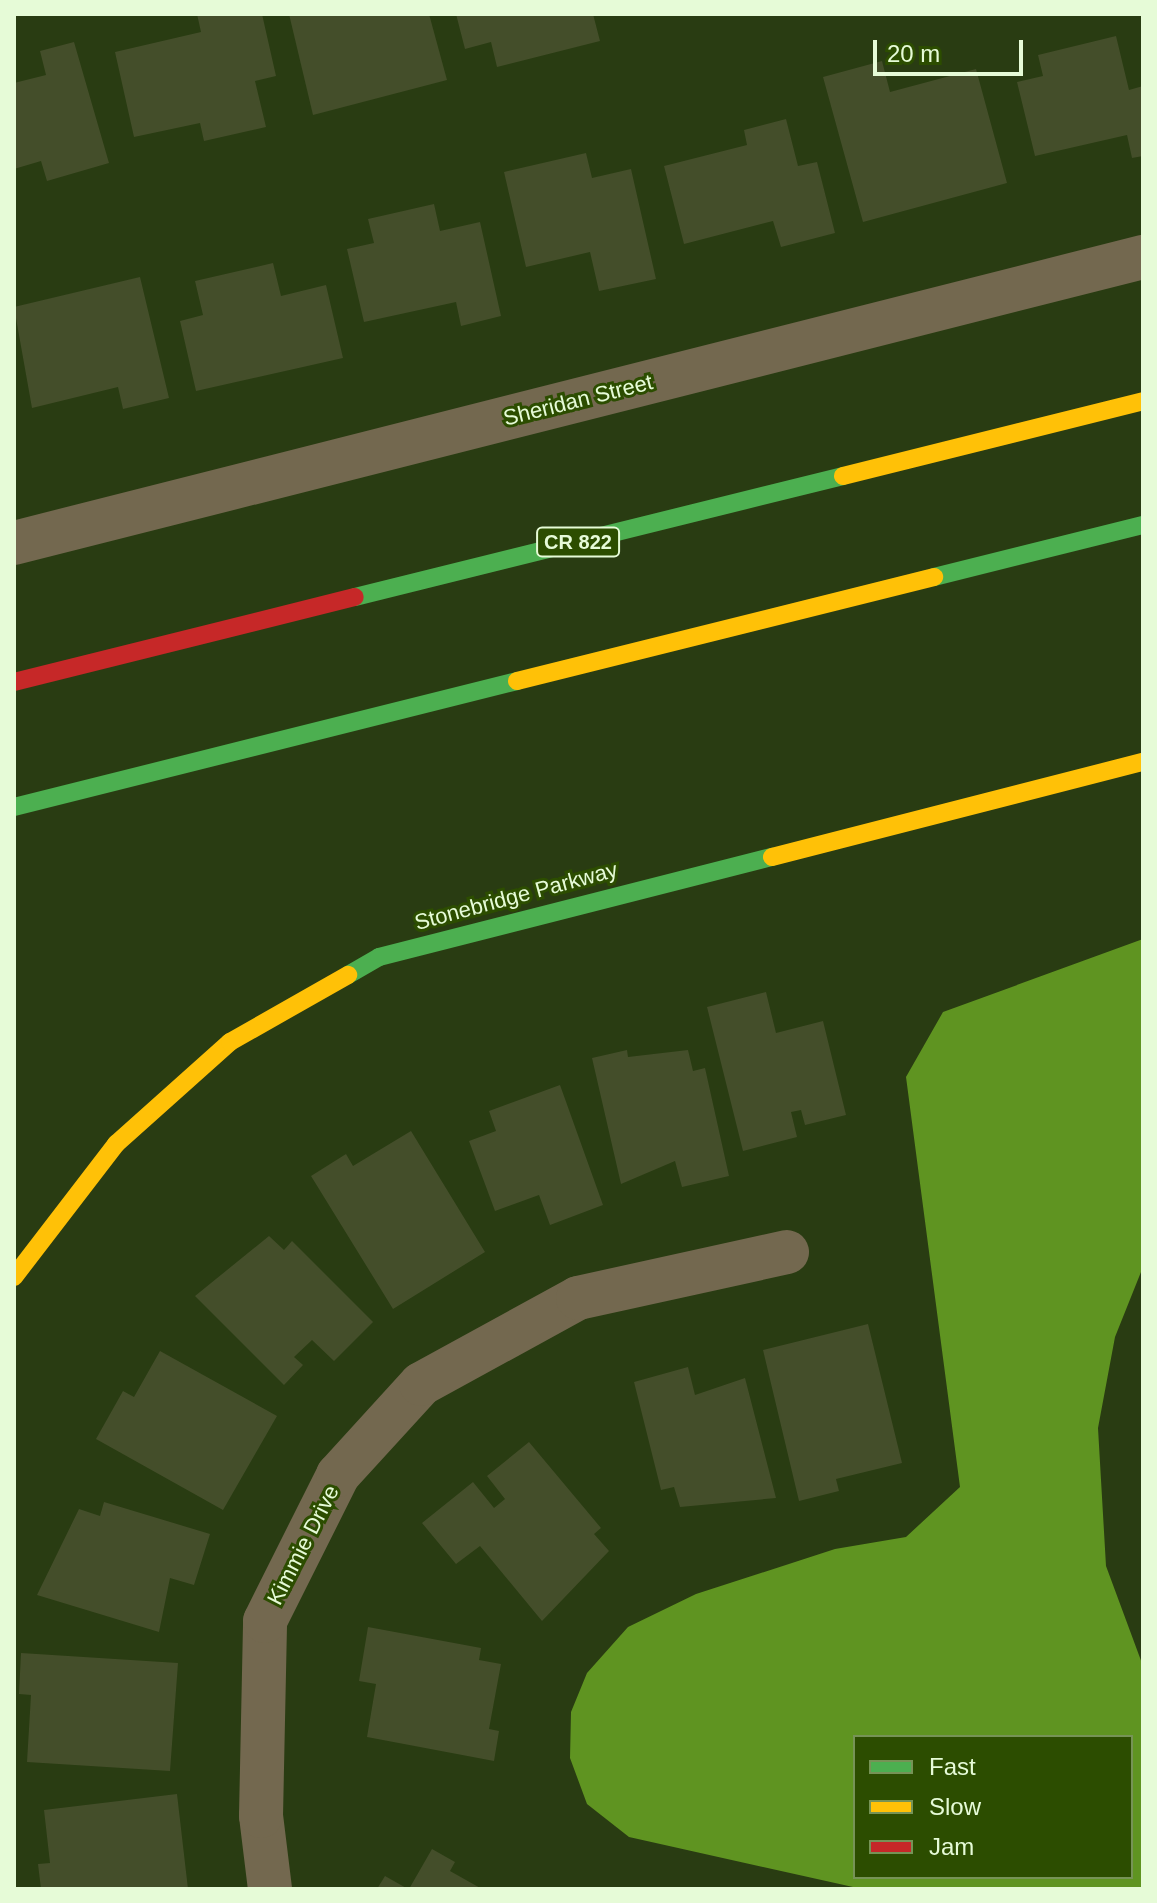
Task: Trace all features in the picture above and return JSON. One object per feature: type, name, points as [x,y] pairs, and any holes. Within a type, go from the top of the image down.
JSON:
[{"type":"main road","name":"CR 822","points":[[14,682],[1143,401]]},
{"type":"main road","points":[[14,807],[1143,525]]},
{"type":"main road","name":"Stonebridge Parkway","points":[[14,1277],[116,1144],[230,1042],[379,957],[1143,762]]},
{"type":"street","name":"Sheridan Street","points":[[14,543],[1143,257]]},
{"type":"street","name":"Kimmie Drive","points":[[270,1889],[261,1816],[265,1621],[338,1475],[421,1384],[578,1298],[787,1252]]},
{"type":"shaded area","points":[[1143,939],[1143,1267],[1115,1337],[1098,1428],[1106,1566],[1143,1666],[1143,1889],[862,1889],[629,1837],[587,1804],[570,1758],[571,1712],[587,1673],[628,1627],[696,1594],[835,1549],[906,1537],[960,1487],[906,1077],[943,1012]]},
{"type":"building","points":[[197,14],[262,14],[276,76],[255,81],[266,127],[204,141],[200,123],[134,137],[115,52],[201,32]]},
{"type":"building","points":[[289,14],[429,14],[447,80],[313,115]]},
{"type":"building","points":[[456,14],[593,14],[600,41],[497,67],[491,42],[465,49]]},
{"type":"building","points":[[1116,36],[1129,90],[1143,86],[1143,156],[1132,158],[1127,135],[1035,156],[1017,82],[1043,76],[1038,55]]},
{"type":"building","points":[[74,42],[109,163],[47,181],[41,161],[14,169],[14,83],[46,75],[40,51]]},
{"type":"building","points":[[882,61],[890,92],[976,69],[1007,183],[863,222],[823,77]]},
{"type":"building","points":[[786,119],[798,166],[817,162],[835,233],[781,247],[773,221],[684,244],[664,166],[747,145],[744,130]]},
{"type":"building","points":[[586,153],[592,178],[631,169],[656,279],[599,291],[590,252],[526,267],[504,172]]},
{"type":"building","points":[[434,204],[440,231],[480,222],[501,316],[461,326],[456,302],[364,322],[347,249],[374,243],[368,219]]},
{"type":"building","points":[[273,263],[281,296],[326,285],[343,358],[196,391],[180,321],[203,315],[195,281]]},
{"type":"building","points":[[140,277],[169,398],[123,409],[118,387],[32,408],[14,307]]},
{"type":"building","points":[[766,992],[776,1033],[823,1021],[846,1115],[805,1125],[801,1110],[791,1112],[797,1137],[743,1151],[707,1007]]},
{"type":"building","points":[[627,1050],[628,1057],[688,1050],[693,1071],[705,1068],[729,1176],[682,1187],[675,1161],[621,1184],[592,1058]]},
{"type":"building","points":[[560,1085],[603,1205],[550,1225],[539,1195],[495,1211],[469,1141],[496,1131],[489,1111]]},
{"type":"building","points":[[411,1131],[485,1252],[393,1309],[311,1176],[346,1154],[353,1166]]},
{"type":"building","points":[[269,1236],[284,1250],[292,1241],[373,1322],[334,1361],[312,1340],[294,1357],[303,1365],[284,1385],[195,1296]]},
{"type":"building","points":[[868,1324],[902,1463],[836,1479],[839,1491],[799,1501],[763,1350]]},
{"type":"building","points":[[160,1351],[277,1416],[223,1510],[96,1439],[123,1391],[134,1397]]},
{"type":"building","points":[[688,1367],[695,1395],[745,1378],[776,1498],[680,1507],[674,1487],[661,1490],[634,1382]]},
{"type":"building","points":[[529,1442],[601,1528],[594,1534],[609,1551],[542,1621],[480,1546],[456,1564],[422,1523],[473,1482],[494,1508],[505,1499],[487,1476]]},
{"type":"building","points":[[104,1502],[210,1534],[194,1585],[170,1578],[159,1632],[37,1595],[79,1509],[100,1516]]},
{"type":"building","points":[[368,1627],[481,1648],[479,1660],[501,1664],[489,1729],[499,1731],[494,1761],[367,1737],[376,1684],[359,1681]]},
{"type":"building","points":[[21,1653],[178,1663],[170,1771],[27,1762],[31,1695],[19,1694]]},
{"type":"building","points":[[177,1794],[188,1889],[41,1889],[38,1864],[50,1863],[44,1810]]},
{"type":"building","points":[[432,1849],[455,1862],[450,1871],[482,1889],[409,1889]]},
{"type":"building","points":[[385,1876],[408,1889],[377,1889]]},
{"type":"traffic: fast","points":[[355,597],[843,476]]},
{"type":"traffic: fast","points":[[934,577],[1143,525]]},
{"type":"traffic: fast","points":[[14,807],[517,681]]},
{"type":"traffic: fast","points":[[348,975],[379,957],[772,857]]},
{"type":"traffic: slow","points":[[843,476],[1143,401]]},
{"type":"traffic: slow","points":[[517,681],[934,577]]},
{"type":"traffic: slow","points":[[772,857],[1143,762]]},
{"type":"traffic: slow","points":[[14,1277],[116,1144],[230,1042],[348,975]]},
{"type":"traffic: jam","points":[[14,682],[355,597]]}]
